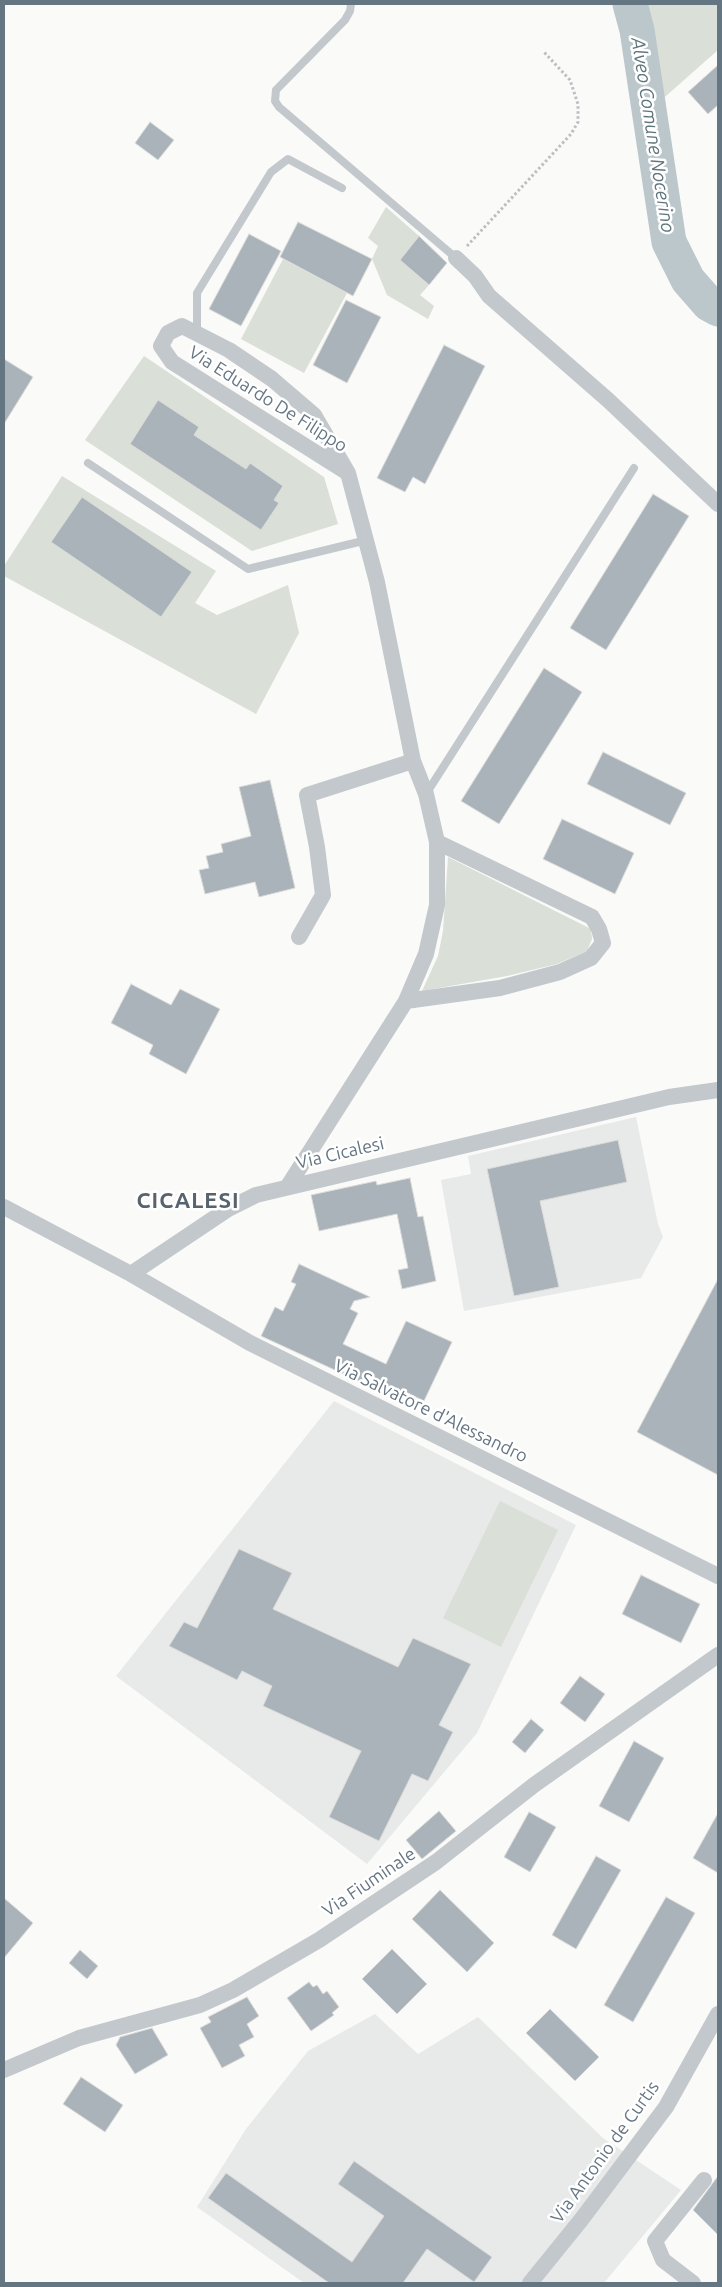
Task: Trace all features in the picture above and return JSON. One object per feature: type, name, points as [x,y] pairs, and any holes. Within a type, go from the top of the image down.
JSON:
[{"type":"street","points":[[456,258],[490,296],[608,400],[718,504]]},
{"type":"street","name":"Via Eduardo De Filippo","points":[[288,1186],[406,1001],[426,954],[437,905],[437,842],[426,794],[413,761],[367,540],[348,473],[314,415],[272,379],[229,350],[182,326],[168,333],[161,346],[172,362],[348,473]]},
{"type":"street","points":[[299,937],[324,895],[307,795],[413,761]]},
{"type":"street","points":[[406,1001],[500,988],[560,972],[592,958],[603,943],[600,929],[592,917],[437,842]]},
{"type":"street","name":"Via Cicalesi","points":[[131,1274],[228,1209],[256,1195],[669,1097],[718,1090]]},
{"type":"street","points":[[4,1207],[131,1274]]},
{"type":"street","name":"Via Salvatore d'Alessandro","points":[[131,1274],[250,1343],[718,1576]]},
{"type":"street","name":"Via Fiuminale","points":[[4,2070],[79,2038],[200,2005],[233,1990],[302,1950],[436,1862],[534,1786],[718,1655]]},
{"type":"street","name":"Via Antonio de Curtis","points":[[530,2283],[581,2220],[666,2107],[718,2014]]},
{"type":"street","points":[[693,2283],[663,2260],[655,2240],[704,2180]]},
{"type":"lane","points":[[351,4],[350,11],[344,20],[276,90],[275,100],[279,106],[456,258]]},
{"type":"lane","points":[[196,333],[197,293],[271,172],[288,159],[342,188]]},
{"type":"lane","points":[[88,463],[248,569],[367,540]]},
{"type":"lane","points":[[426,794],[634,468]]},
{"type":"path","points":[[456,258],[571,134],[578,122],[578,104],[570,80],[543,51]]},
{"type":"shaded area","points":[[638,4],[718,4],[718,50],[658,103]]},
{"type":"shaded area","points":[[386,207],[419,236],[400,260],[429,285],[420,295],[434,306],[428,319],[387,295],[372,259],[378,246],[368,238]]},
{"type":"shaded area","points":[[283,259],[347,293],[304,373],[241,339]]},
{"type":"shaded area","points":[[144,356],[324,477],[338,524],[252,551],[85,440]]},
{"type":"shaded area","points":[[62,476],[216,571],[195,603],[217,615],[288,585],[299,633],[256,714],[4,576],[4,566]]},
{"type":"shaded area","points":[[448,857],[591,929],[592,939],[587,951],[557,964],[507,976],[422,991],[438,956],[443,931]]},
{"type":"shaded area","points":[[636,1117],[658,1224],[663,1237],[641,1278],[464,1311],[441,1180],[471,1174],[468,1156]]},
{"type":"shaded area","points":[[334,1401],[576,1525],[477,1733],[367,1864],[116,1676]]},
{"type":"shaded area","points":[[500,1501],[558,1530],[501,1647],[443,1618]]},
{"type":"shaded area","points":[[375,2014],[418,2054],[478,2017],[603,2138],[681,2190],[604,2283],[304,2283],[197,2207],[246,2129],[308,2051]]},
{"type":"building","points":[[718,65],[718,105],[708,114],[688,92]]},
{"type":"building","points":[[150,122],[174,140],[158,160],[135,143]]},
{"type":"building","points":[[298,222],[372,259],[353,296],[280,257]]},
{"type":"building","points":[[249,234],[281,251],[241,326],[209,309]]},
{"type":"building","points":[[419,236],[447,263],[429,285],[400,260]]},
{"type":"building","points":[[346,300],[381,317],[347,383],[313,365]]},
{"type":"building","points":[[444,345],[485,366],[425,484],[413,477],[405,492],[377,478]]},
{"type":"building","points":[[4,359],[33,377],[4,424]]},
{"type":"building","points":[[158,400],[199,427],[194,435],[246,469],[250,463],[283,486],[274,500],[279,503],[261,530],[130,444]]},
{"type":"building","points":[[653,494],[689,516],[606,650],[570,628]]},
{"type":"building","points":[[82,497],[192,572],[161,617],[51,542]]},
{"type":"building","points":[[544,668],[582,692],[499,824],[461,801]]},
{"type":"building","points":[[603,752],[686,793],[670,825],[587,784]]},
{"type":"building","points":[[270,780],[295,888],[259,897],[255,882],[205,894],[199,870],[209,868],[206,856],[223,852],[221,844],[251,836],[239,787]]},
{"type":"building","points":[[562,819],[634,853],[615,894],[543,859]]},
{"type":"building","points":[[131,984],[171,1005],[180,989],[220,1009],[186,1074],[149,1054],[153,1045],[111,1023]]},
{"type":"building","points":[[618,1140],[627,1182],[540,1201],[559,1287],[514,1296],[487,1169]]},
{"type":"building","points":[[410,1178],[418,1217],[423,1216],[436,1281],[402,1289],[398,1270],[408,1268],[397,1214],[319,1231],[311,1195],[376,1181],[377,1185]]},
{"type":"building","points":[[299,1264],[370,1297],[354,1301],[350,1309],[358,1313],[343,1344],[386,1364],[406,1321],[452,1342],[424,1401],[406,1392],[402,1401],[261,1336],[275,1307],[283,1311],[296,1284],[291,1282]]},
{"type":"building","points":[[718,1279],[718,1475],[637,1432]]},
{"type":"building","points":[[239,1549],[292,1573],[273,1609],[398,1667],[413,1638],[471,1664],[439,1725],[453,1732],[428,1781],[412,1774],[379,1841],[329,1817],[361,1751],[263,1706],[272,1686],[242,1671],[237,1680],[169,1646],[184,1622],[197,1628]]},
{"type":"building","points":[[641,1575],[700,1604],[681,1643],[622,1614]]},
{"type":"building","points":[[580,1676],[605,1694],[585,1722],[560,1703]]},
{"type":"building","points":[[531,1719],[544,1730],[525,1753],[512,1742]]},
{"type":"building","points":[[634,1741],[664,1758],[629,1822],[599,1806]]},
{"type":"building","points":[[439,1811],[456,1831],[422,1859],[406,1840]]},
{"type":"building","points":[[529,1812],[556,1827],[530,1872],[504,1857]]},
{"type":"building","points":[[718,1813],[718,1873],[693,1858]]},
{"type":"building","points":[[596,1856],[621,1870],[576,1949],[552,1935]]},
{"type":"building","points":[[440,1890],[494,1943],[467,1972],[412,1919]]},
{"type":"building","points":[[666,1897],[695,1913],[633,2022],[604,2005]]},
{"type":"building","points":[[4,1898],[33,1923],[4,1958]]},
{"type":"building","points":[[392,1949],[427,1984],[397,2014],[362,1979]]},
{"type":"building","points":[[80,1950],[98,1966],[87,1979],[69,1963]]},
{"type":"building","points":[[309,1982],[313,1987],[317,1985],[323,1994],[327,1991],[339,2007],[332,2013],[334,2015],[311,2031],[287,1998]]},
{"type":"building","points":[[247,1997],[259,2016],[247,2024],[254,2037],[239,2045],[245,2056],[222,2068],[200,2028],[211,2022],[208,2017]]},
{"type":"building","points":[[550,2009],[599,2057],[575,2081],[526,2033]]},
{"type":"building","points":[[152,2028],[168,2055],[135,2074],[116,2045],[120,2037]]},
{"type":"building","points":[[81,2077],[123,2105],[105,2132],[63,2104]]},
{"type":"building","points":[[354,2161],[492,2257],[474,2282],[427,2249],[403,2283],[329,2283],[208,2198],[226,2173],[352,2262],[384,2216],[338,2184]]},
{"type":"building","points":[[718,2176],[718,2235],[693,2210]]},
{"type":"waterway","name":"Alveo Comune Nocerino","points":[[630,4],[637,30],[669,242],[688,280],[709,304],[718,309]]},
{"type":"district","name":"CICALESI","points":[[188,1201]]}]
